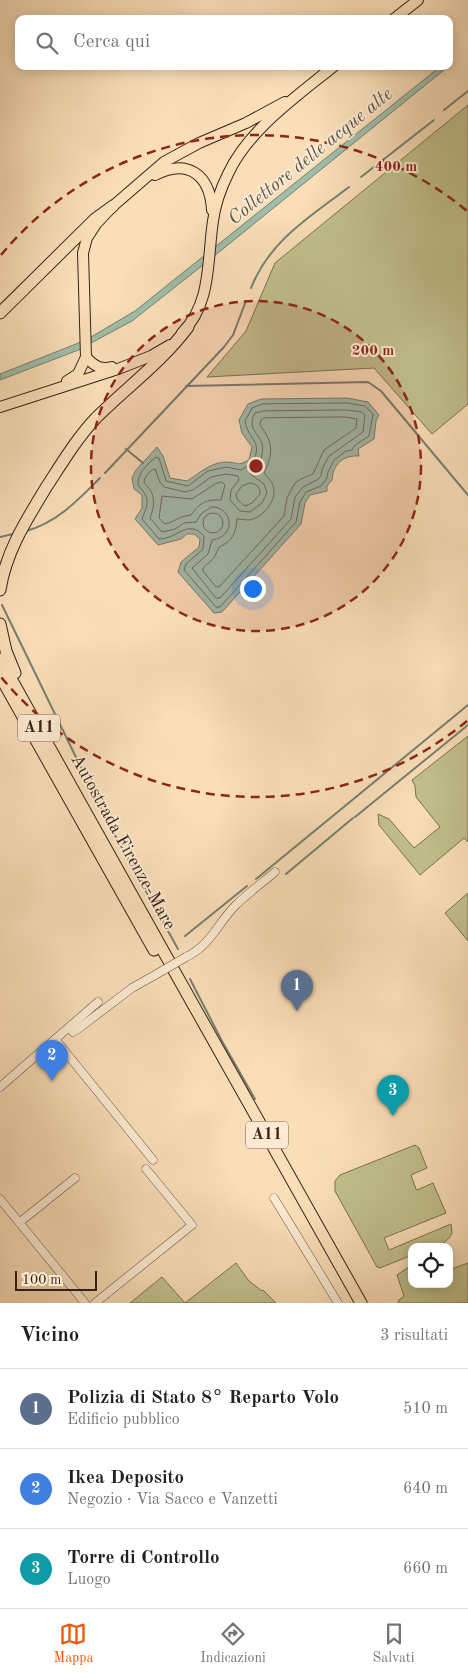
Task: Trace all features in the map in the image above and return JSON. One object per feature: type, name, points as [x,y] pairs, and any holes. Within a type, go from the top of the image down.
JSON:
[{"type":"highway","points":[[0,313],[96,220],[113,206]]},
{"type":"highway","points":[[0,590],[2,574],[14,542],[68,453],[96,418],[171,350],[188,327]]},
{"type":"highway","points":[[0,624],[6,651],[14,671],[78,798]]},
{"type":"highway","name":"Autostrada Firenze-Mare","points":[[0,659],[78,798],[165,968],[361,1303]]},
{"type":"highway","name":"Autostrada Firenze-Mare","points":[[1,677],[352,1303]]},
{"type":"main road","points":[[399,15],[418,0]]},
{"type":"main road","points":[[213,220],[227,175],[242,150],[264,126],[329,70]]},
{"type":"main road","points":[[0,402],[69,380],[78,374],[86,357],[83,259],[85,245],[90,232],[113,206],[176,154],[246,122],[301,93]]},
{"type":"main road","points":[[0,407],[135,362],[162,350],[188,327],[203,298],[208,274],[213,220],[210,190],[195,172],[175,168],[165,170],[137,185]]},
{"type":"main road","points":[[86,357],[92,363],[102,368],[135,362]]},
{"type":"street","points":[[69,1027],[72,1032],[132,988],[165,968],[197,952],[206,944],[234,907],[275,872]]},
{"type":"street","points":[[0,1086],[98,1002]]},
{"type":"street","points":[[55,1039],[153,1160]]},
{"type":"street","points":[[95,1303],[192,1225],[146,1169]]},
{"type":"street","points":[[20,1222],[75,1178]]},
{"type":"street","points":[[274,1198],[338,1303]]},
{"type":"street","points":[[0,1199],[85,1303]]},
{"type":"shaded area","points":[[468,105],[468,404],[432,434],[374,368],[207,377],[246,331],[275,263]]},
{"type":"shaded area","points":[[468,736],[468,842],[464,838],[420,875],[379,825],[378,814],[389,819],[414,848],[440,827],[416,797],[415,786],[412,780]]},
{"type":"shaded area","points":[[468,893],[468,941],[445,913]]},
{"type":"shaded area","points":[[415,1145],[419,1148],[427,1168],[411,1175],[416,1189],[433,1183],[446,1213],[384,1238],[389,1250],[451,1224],[452,1233],[442,1243],[408,1243],[408,1257],[380,1268],[377,1267],[335,1191],[335,1181],[340,1175]]},
{"type":"shaded area","points":[[236,1263],[249,1281],[263,1290],[276,1303],[185,1303]]},
{"type":"shaded area","points":[[468,1263],[468,1303],[398,1303],[404,1296],[397,1275],[408,1268],[408,1288],[453,1288],[453,1269]]},
{"type":"shaded area","points":[[162,1277],[185,1303],[130,1303]]},
{"type":"water","points":[[436,70],[444,70],[132,321],[91,343],[91,337],[135,311]]},
{"type":"water","points":[[81,342],[81,349],[0,380],[0,374]]},
{"type":"water","points":[[347,398],[368,402],[379,415],[376,421],[374,439],[358,449],[359,456],[348,457],[337,465],[334,469],[332,480],[327,486],[327,491],[310,495],[305,503],[301,524],[222,612],[214,613],[178,572],[181,562],[199,547],[200,539],[194,534],[187,534],[181,539],[158,545],[135,519],[142,508],[142,495],[134,489],[132,478],[136,470],[157,447],[163,456],[170,478],[187,481],[206,468],[221,462],[242,463],[249,460],[252,447],[242,433],[239,420],[248,404],[261,399]]},
{"type":"waterway","points":[[444,110],[468,91]]},
{"type":"waterway","points":[[361,177],[434,120]]},
{"type":"waterway","points":[[251,288],[259,271],[280,243],[306,219],[349,187]]},
{"type":"waterway","points":[[105,473],[224,347],[233,335],[246,301]]},
{"type":"waterway","points":[[186,386],[368,382],[381,391],[468,495]]},
{"type":"waterway","points":[[126,449],[143,463]]},
{"type":"waterway","points":[[26,531],[58,516],[100,478]]},
{"type":"waterway","points":[[0,537],[13,534]]},
{"type":"waterway","points":[[2,605],[106,819],[178,949]]},
{"type":"waterway","points":[[256,879],[468,705]]},
{"type":"waterway","points":[[355,817],[468,725]]},
{"type":"waterway","points":[[286,874],[353,818]]},
{"type":"waterway","points":[[185,936],[247,886]]},
{"type":"waterway","points":[[190,979],[255,1099]]},
{"type":"place","name":"Polizia di Stato 8° Reparto Volo","points":[[297,1011]]},
{"type":"place","name":"Ikea Deposito","points":[[52,1081]]},
{"type":"place","name":"Torre di Controllo","points":[[393,1116]]},
{"type":"water label","name":"Collettore delle acque alte","points":[[311,157]]}]
